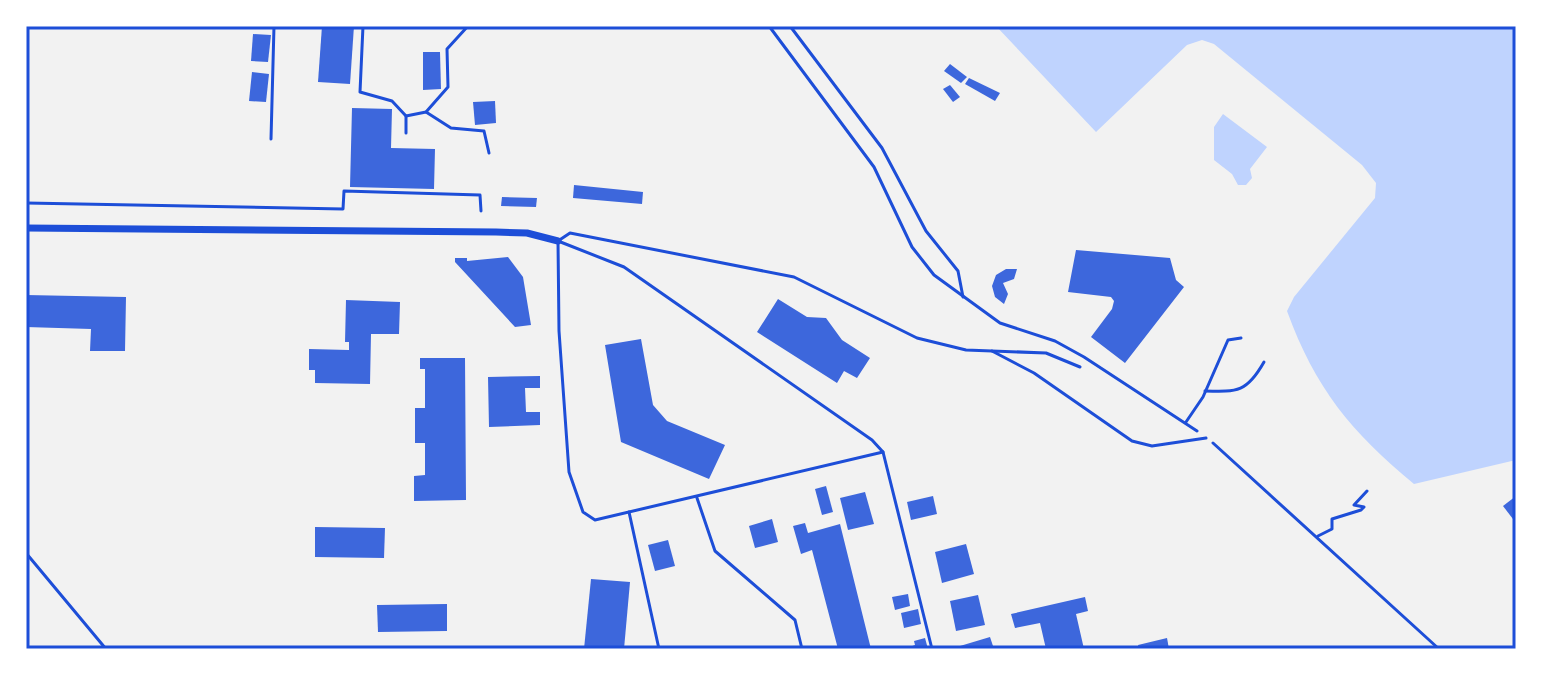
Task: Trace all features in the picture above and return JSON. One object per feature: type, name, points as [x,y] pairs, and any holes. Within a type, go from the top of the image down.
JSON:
[{"type":"street","points":[[26,228],[496,232],[527,233],[558,241]]},
{"type":"lane","points":[[558,241],[570,233],[794,277],[917,338],[966,350],[1046,353],[1080,367]]},
{"type":"lane","points":[[558,241],[624,267],[872,440],[883,452],[932,649]]},
{"type":"lane","points":[[558,241],[559,331],[569,472],[583,512],[595,520],[883,452]]},
{"type":"lane","points":[[988,350],[1034,373],[1132,441],[1152,446],[1206,438]]},
{"type":"lane","points":[[697,498],[715,551],[795,620],[802,649]]},
{"type":"lane","points":[[629,512],[659,649]]},
{"type":"lane","points":[[26,553],[106,649]]},
{"type":"path","points":[[271,139],[274,26]]},
{"type":"path","points":[[363,26],[360,92],[392,101],[406,116],[406,133]]},
{"type":"path","points":[[406,116],[426,112],[448,87],[447,49],[468,26]]},
{"type":"path","points":[[769,26],[874,167],[912,247],[934,275],[1000,323],[1055,341],[1186,422],[1318,536],[1439,649]]},
{"type":"path","points":[[790,26],[882,148],[926,231],[958,271],[963,298]]},
{"type":"path","points":[[426,112],[451,128],[484,131],[489,153]]},
{"type":"path","points":[[26,203],[343,209],[344,191],[480,195],[481,211]]},
{"type":"path","points":[[1186,422],[1205,391],[1228,340],[1241,338]]},
{"type":"path","points":[[1205,391],[1237,391],[1251,383],[1264,362]]},
{"type":"path","points":[[1318,536],[1332,529],[1332,519],[1361,510],[1364,507],[1354,505],[1367,491]]},
{"type":"water","points":[[996,26],[1516,26],[1516,460],[1414,484],[1354,427],[1337,407],[1310,363],[1287,311],[1294,297],[1375,198],[1376,183],[1362,165],[1214,44],[1202,40],[1187,45],[1096,132]]},
{"type":"water","points":[[1223,114],[1267,147],[1250,169],[1252,178],[1246,185],[1238,185],[1232,174],[1214,160],[1214,127]]},
{"type":"building","points":[[322,26],[354,26],[350,84],[318,82]]},
{"type":"building","points":[[253,34],[271,35],[268,62],[251,61]]},
{"type":"building","points":[[423,52],[440,52],[441,89],[423,90]]},
{"type":"building","points":[[950,64],[967,77],[961,83],[944,71]]},
{"type":"building","points":[[252,72],[269,74],[266,102],[249,101]]},
{"type":"building","points":[[969,78],[1000,93],[995,101],[965,84]]},
{"type":"building","points":[[950,85],[960,97],[953,102],[943,89]]},
{"type":"building","points":[[495,101],[496,123],[475,125],[473,102]]},
{"type":"building","points":[[352,108],[392,109],[391,148],[435,149],[434,189],[350,187]]},
{"type":"building","points":[[574,185],[643,192],[642,204],[573,198]]},
{"type":"building","points":[[502,197],[537,198],[536,207],[501,206]]},
{"type":"building","points":[[1076,250],[1170,258],[1176,280],[1184,287],[1125,363],[1091,337],[1112,309],[1114,301],[1111,297],[1068,292]]},
{"type":"building","points":[[508,257],[523,277],[531,325],[515,327],[455,262],[455,258],[467,258],[467,261]]},
{"type":"building","points":[[1006,269],[1017,269],[1014,279],[1003,283],[1008,294],[1004,304],[995,297],[992,286],[996,275]]},
{"type":"building","points":[[26,295],[126,297],[125,351],[90,351],[91,329],[26,327]]},
{"type":"building","points":[[778,299],[807,317],[826,318],[842,340],[870,358],[857,378],[844,371],[837,383],[757,332]]},
{"type":"building","points":[[346,300],[400,302],[399,334],[371,334],[370,384],[315,383],[315,370],[309,370],[309,349],[349,350],[349,342],[345,342]]},
{"type":"building","points":[[641,339],[653,405],[667,421],[725,445],[709,479],[621,442],[605,345]]},
{"type":"building","points":[[420,358],[465,358],[466,500],[414,501],[414,476],[425,475],[425,443],[415,443],[415,408],[425,408],[425,369],[420,369]]},
{"type":"building","points":[[540,376],[540,388],[525,388],[526,412],[540,412],[540,425],[489,427],[488,377]]},
{"type":"building","points":[[826,486],[833,512],[822,515],[815,489]]},
{"type":"building","points":[[865,492],[874,524],[848,530],[840,498]]},
{"type":"building","points":[[933,496],[937,514],[911,520],[907,502]]},
{"type":"building","points":[[1516,496],[1516,523],[1503,506]]},
{"type":"building","points":[[772,519],[778,542],[755,548],[749,526]]},
{"type":"building","points":[[805,523],[808,533],[840,524],[871,649],[838,649],[812,550],[801,554],[793,526]]},
{"type":"building","points":[[315,527],[385,528],[384,558],[315,557]]},
{"type":"building","points":[[668,540],[675,566],[655,571],[648,545]]},
{"type":"building","points":[[966,544],[974,574],[942,583],[935,552]]},
{"type":"building","points":[[591,579],[630,582],[624,649],[584,649]]},
{"type":"building","points":[[908,594],[910,606],[895,610],[892,597]]},
{"type":"building","points":[[978,595],[985,625],[956,631],[950,601]]},
{"type":"building","points":[[1085,597],[1088,611],[1076,614],[1084,649],[1046,649],[1040,623],[1015,628],[1011,614]]},
{"type":"building","points":[[447,604],[447,631],[378,632],[377,605]]},
{"type":"building","points":[[918,609],[921,624],[904,628],[901,613]]},
{"type":"building","points":[[990,637],[994,649],[961,649],[960,646]]},
{"type":"building","points":[[925,638],[928,649],[904,649],[915,645],[914,641]]},
{"type":"building","points":[[1167,638],[1169,649],[1139,649],[1138,645]]}]
